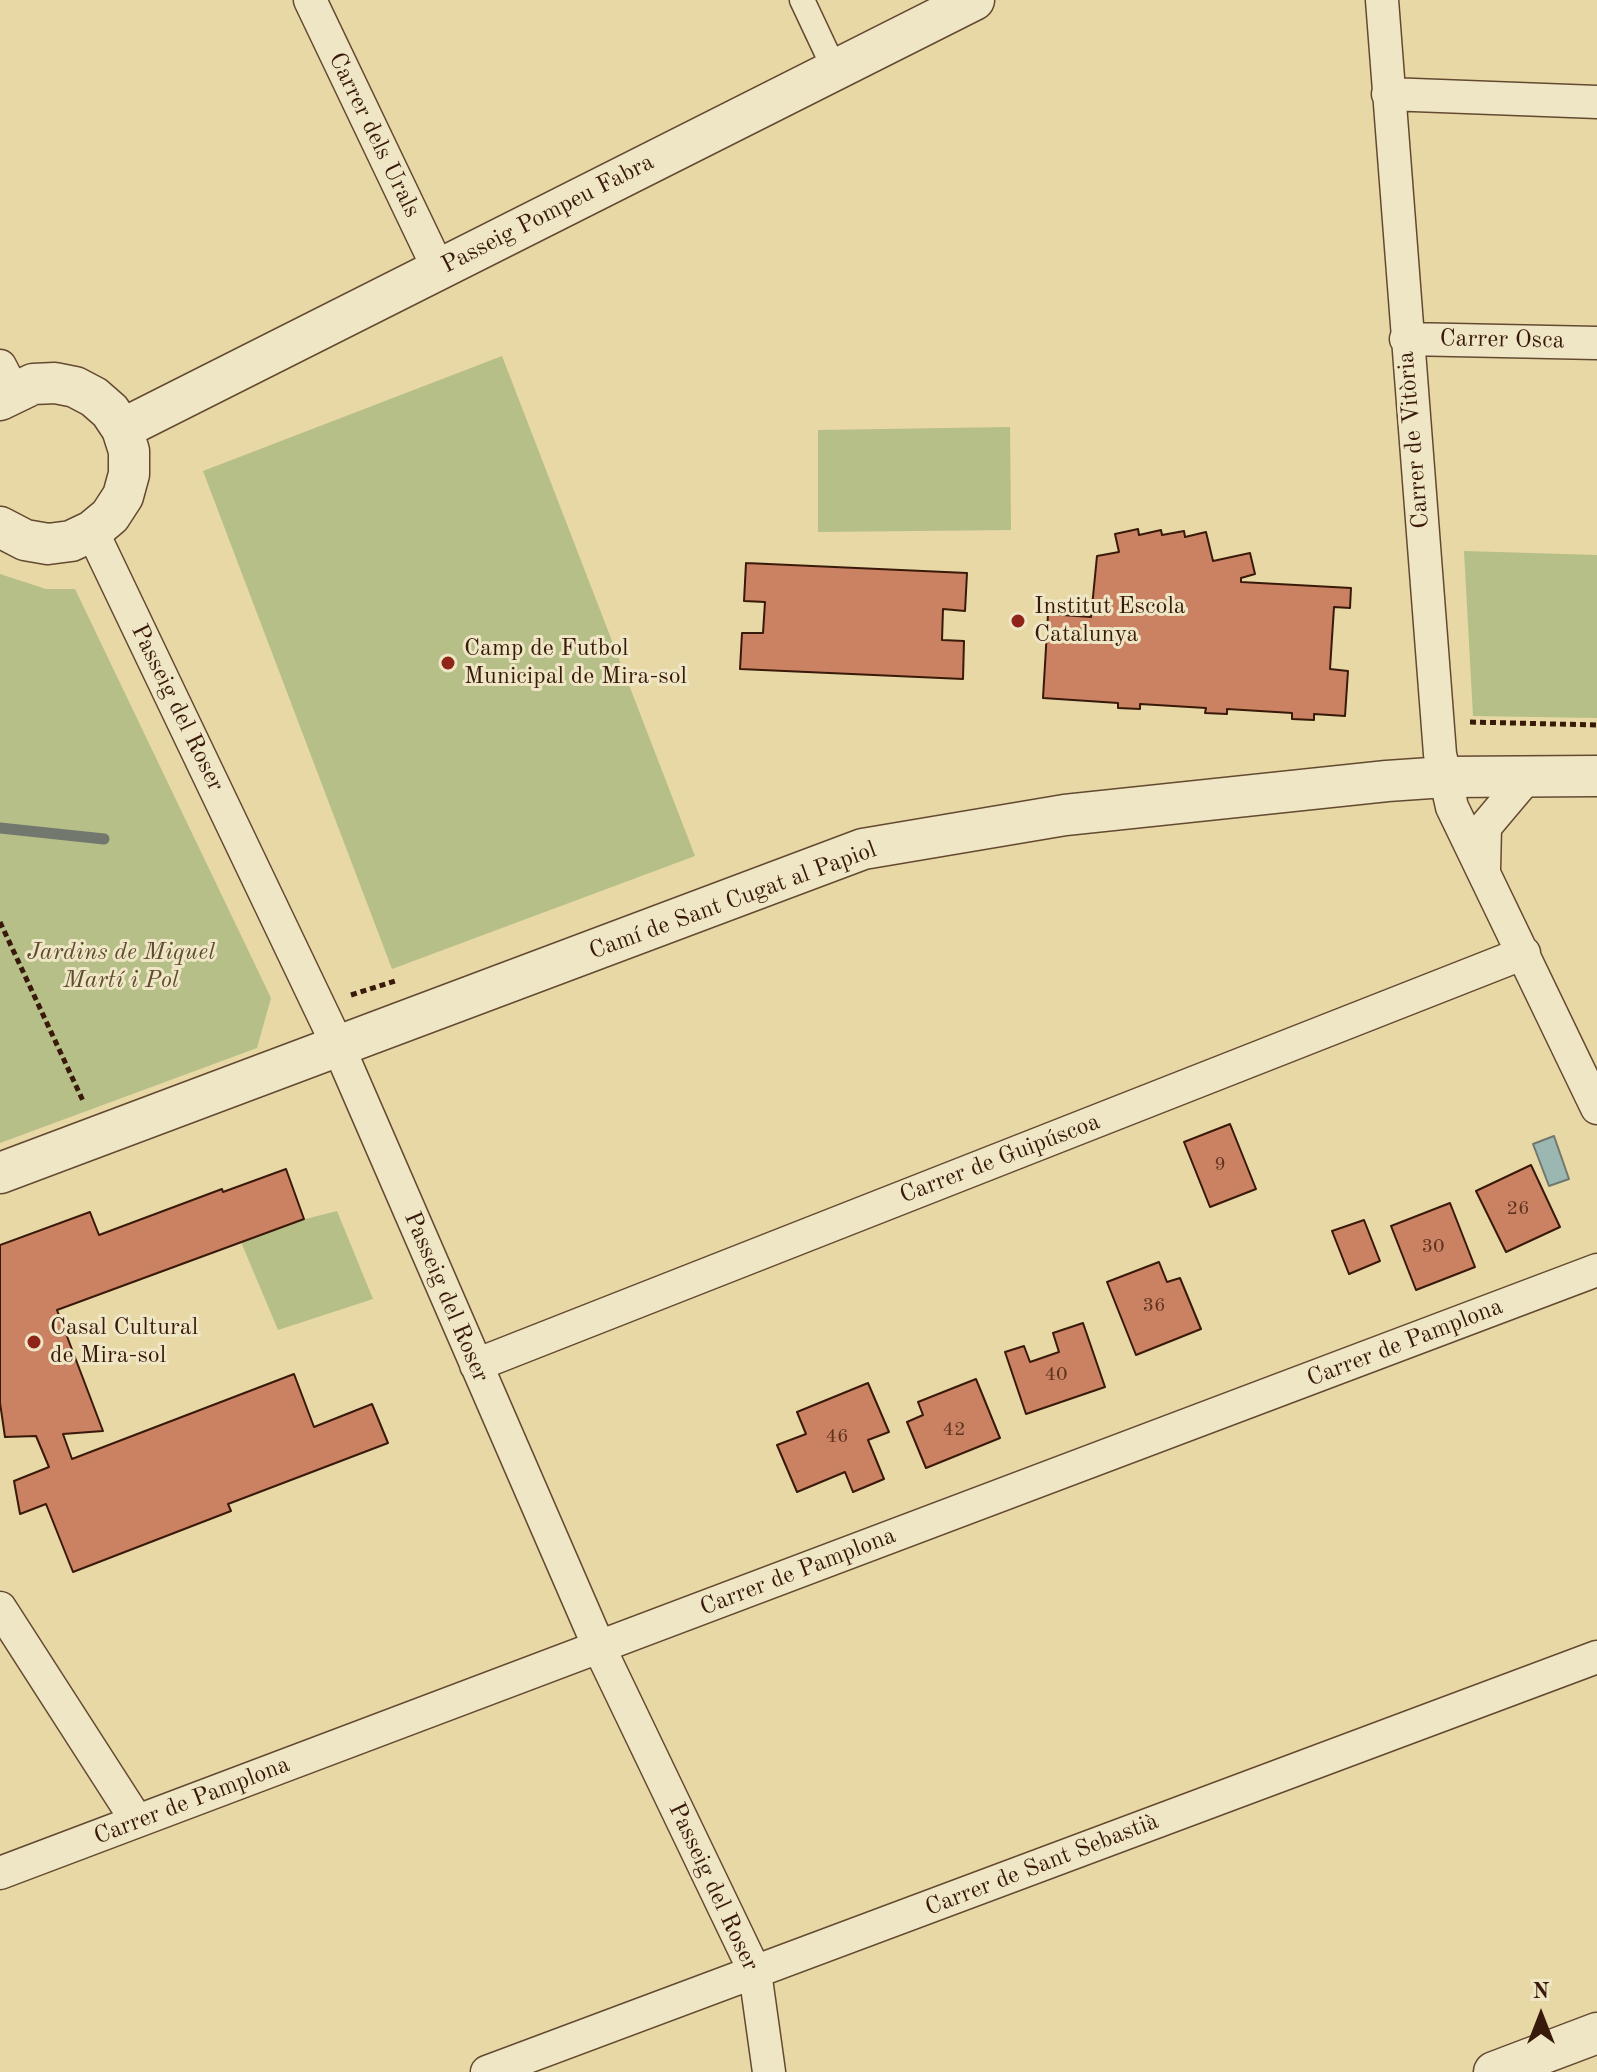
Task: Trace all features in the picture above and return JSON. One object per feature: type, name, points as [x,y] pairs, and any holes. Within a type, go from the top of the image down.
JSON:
[{"type":"street","name":"Carrer dels Urals","points":[[310,0],[439,270]]},
{"type":"street","points":[[802,0],[834,68]]},
{"type":"street","name":"Passeig Pompeu Fabra","points":[[122,429],[974,0]]},
{"type":"street","name":"Carrer de Vitòria","points":[[1382,0],[1406,339],[1442,765],[1452,807],[1597,1108]]},
{"type":"street","points":[[1388,94],[1597,102]]},
{"type":"street","name":"Carrer Osca","points":[[1406,339],[1597,343]]},
{"type":"street","points":[[0,527],[25,540],[48,544],[71,541],[92,531],[110,516],[123,496],[129,474],[129,451],[122,429],[102,404],[75,387],[33,384],[4,386]]},
{"type":"street","name":"Passeig del Roser","points":[[92,531],[339,1048],[599,1647],[755,1972],[769,2072]]},
{"type":"street","name":"Camí de Sant Cugat al Papiol","points":[[0,1173],[863,849],[1065,815],[1442,765],[1528,776],[1597,776]]},
{"type":"street","name":"Carrer de Vitòria","points":[[1484,872],[1485,827],[1528,776]]},
{"type":"street","name":"Carrer de Guipúscoa","points":[[476,1365],[1524,953]]},
{"type":"street","name":"Carrer de Pamplona","points":[[0,1873],[1597,1270]]},
{"type":"street","points":[[0,1608],[137,1821]]},
{"type":"street","name":"Carrer de Sant Sebastià","points":[[487,2072],[1597,1657]]},
{"type":"street","points":[[1494,2072],[1597,2033]]},
{"type":"path","points":[[1442,765],[1465,752],[1463,722],[1597,725]]},
{"type":"path","points":[[0,922],[100,1136]]},
{"type":"path","points":[[319,1006],[408,976]]},
{"type":"green space","name":"Camp de Futbol Municipal de Mira-sol","points":[[502,356],[695,856],[392,969],[203,471]]},
{"type":"green space","points":[[1010,427],[1011,530],[818,532],[818,430]]},
{"type":"green space","points":[[1464,551],[1597,555],[1597,718],[1473,716]]},
{"type":"green space","name":"Jardins de Miquel Martí i Pol","points":[[0,574],[46,589],[75,589],[271,998],[257,1048],[0,1143]]},
{"type":"green space","points":[[337,1211],[373,1299],[278,1330],[241,1242],[290,1223]]},
{"type":"water","points":[[1554,1136],[1569,1179],[1549,1186],[1533,1144]]},
{"type":"building","points":[[1138,529],[1139,535],[1161,530],[1162,535],[1184,531],[1185,537],[1206,532],[1213,561],[1250,553],[1255,574],[1241,578],[1241,582],[1351,588],[1350,608],[1334,607],[1330,669],[1348,671],[1345,716],[1314,714],[1314,720],[1292,719],[1292,713],[1227,709],[1227,714],[1205,713],[1206,708],[1140,704],[1140,709],[1118,708],[1118,703],[1043,698],[1048,614],[1091,617],[1097,556],[1119,552],[1115,534]]},
{"type":"building","points":[[746,563],[967,573],[965,611],[943,609],[942,640],[964,641],[963,679],[740,669],[742,633],[763,633],[765,602],[744,601]]},
{"type":"building","points":[[1230,1124],[1256,1189],[1210,1207],[1184,1142]]},
{"type":"building","points":[[1531,1165],[1560,1227],[1506,1252],[1476,1191]]},
{"type":"building","name":"Casal Cultural de Mira-sol","points":[[286,1169],[304,1219],[57,1310],[103,1431],[63,1434],[72,1459],[294,1374],[314,1427],[372,1404],[388,1443],[228,1504],[231,1511],[73,1572],[46,1504],[20,1514],[14,1481],[49,1467],[36,1436],[5,1437],[0,1403],[0,1245],[90,1212],[99,1235],[222,1189],[223,1192]]},
{"type":"building","points":[[1450,1203],[1475,1267],[1416,1290],[1391,1226]]},
{"type":"building","points":[[1364,1220],[1380,1261],[1349,1274],[1332,1231]]},
{"type":"building","points":[[1159,1262],[1167,1282],[1180,1278],[1201,1329],[1136,1355],[1107,1282]]},
{"type":"building","points":[[1083,1323],[1105,1387],[1026,1414],[1005,1352],[1024,1346],[1030,1362],[1059,1352],[1053,1333]]},
{"type":"building","points":[[976,1379],[1000,1438],[926,1468],[907,1422],[923,1415],[918,1402]]},
{"type":"building","points":[[868,1383],[889,1432],[868,1440],[884,1479],[853,1492],[845,1472],[797,1492],[777,1445],[806,1434],[797,1412]]},
{"type":"waterway","points":[[0,828],[104,839]]},
{"type":"place","name":"Institut Escola Catalunya","points":[[1018,621]]},
{"type":"place","name":"Camp de Futbol Municipal de Mira-sol","points":[[448,663]]},
{"type":"place","name":"Casal Cultural de Mira-sol","points":[[34,1342]]}]
